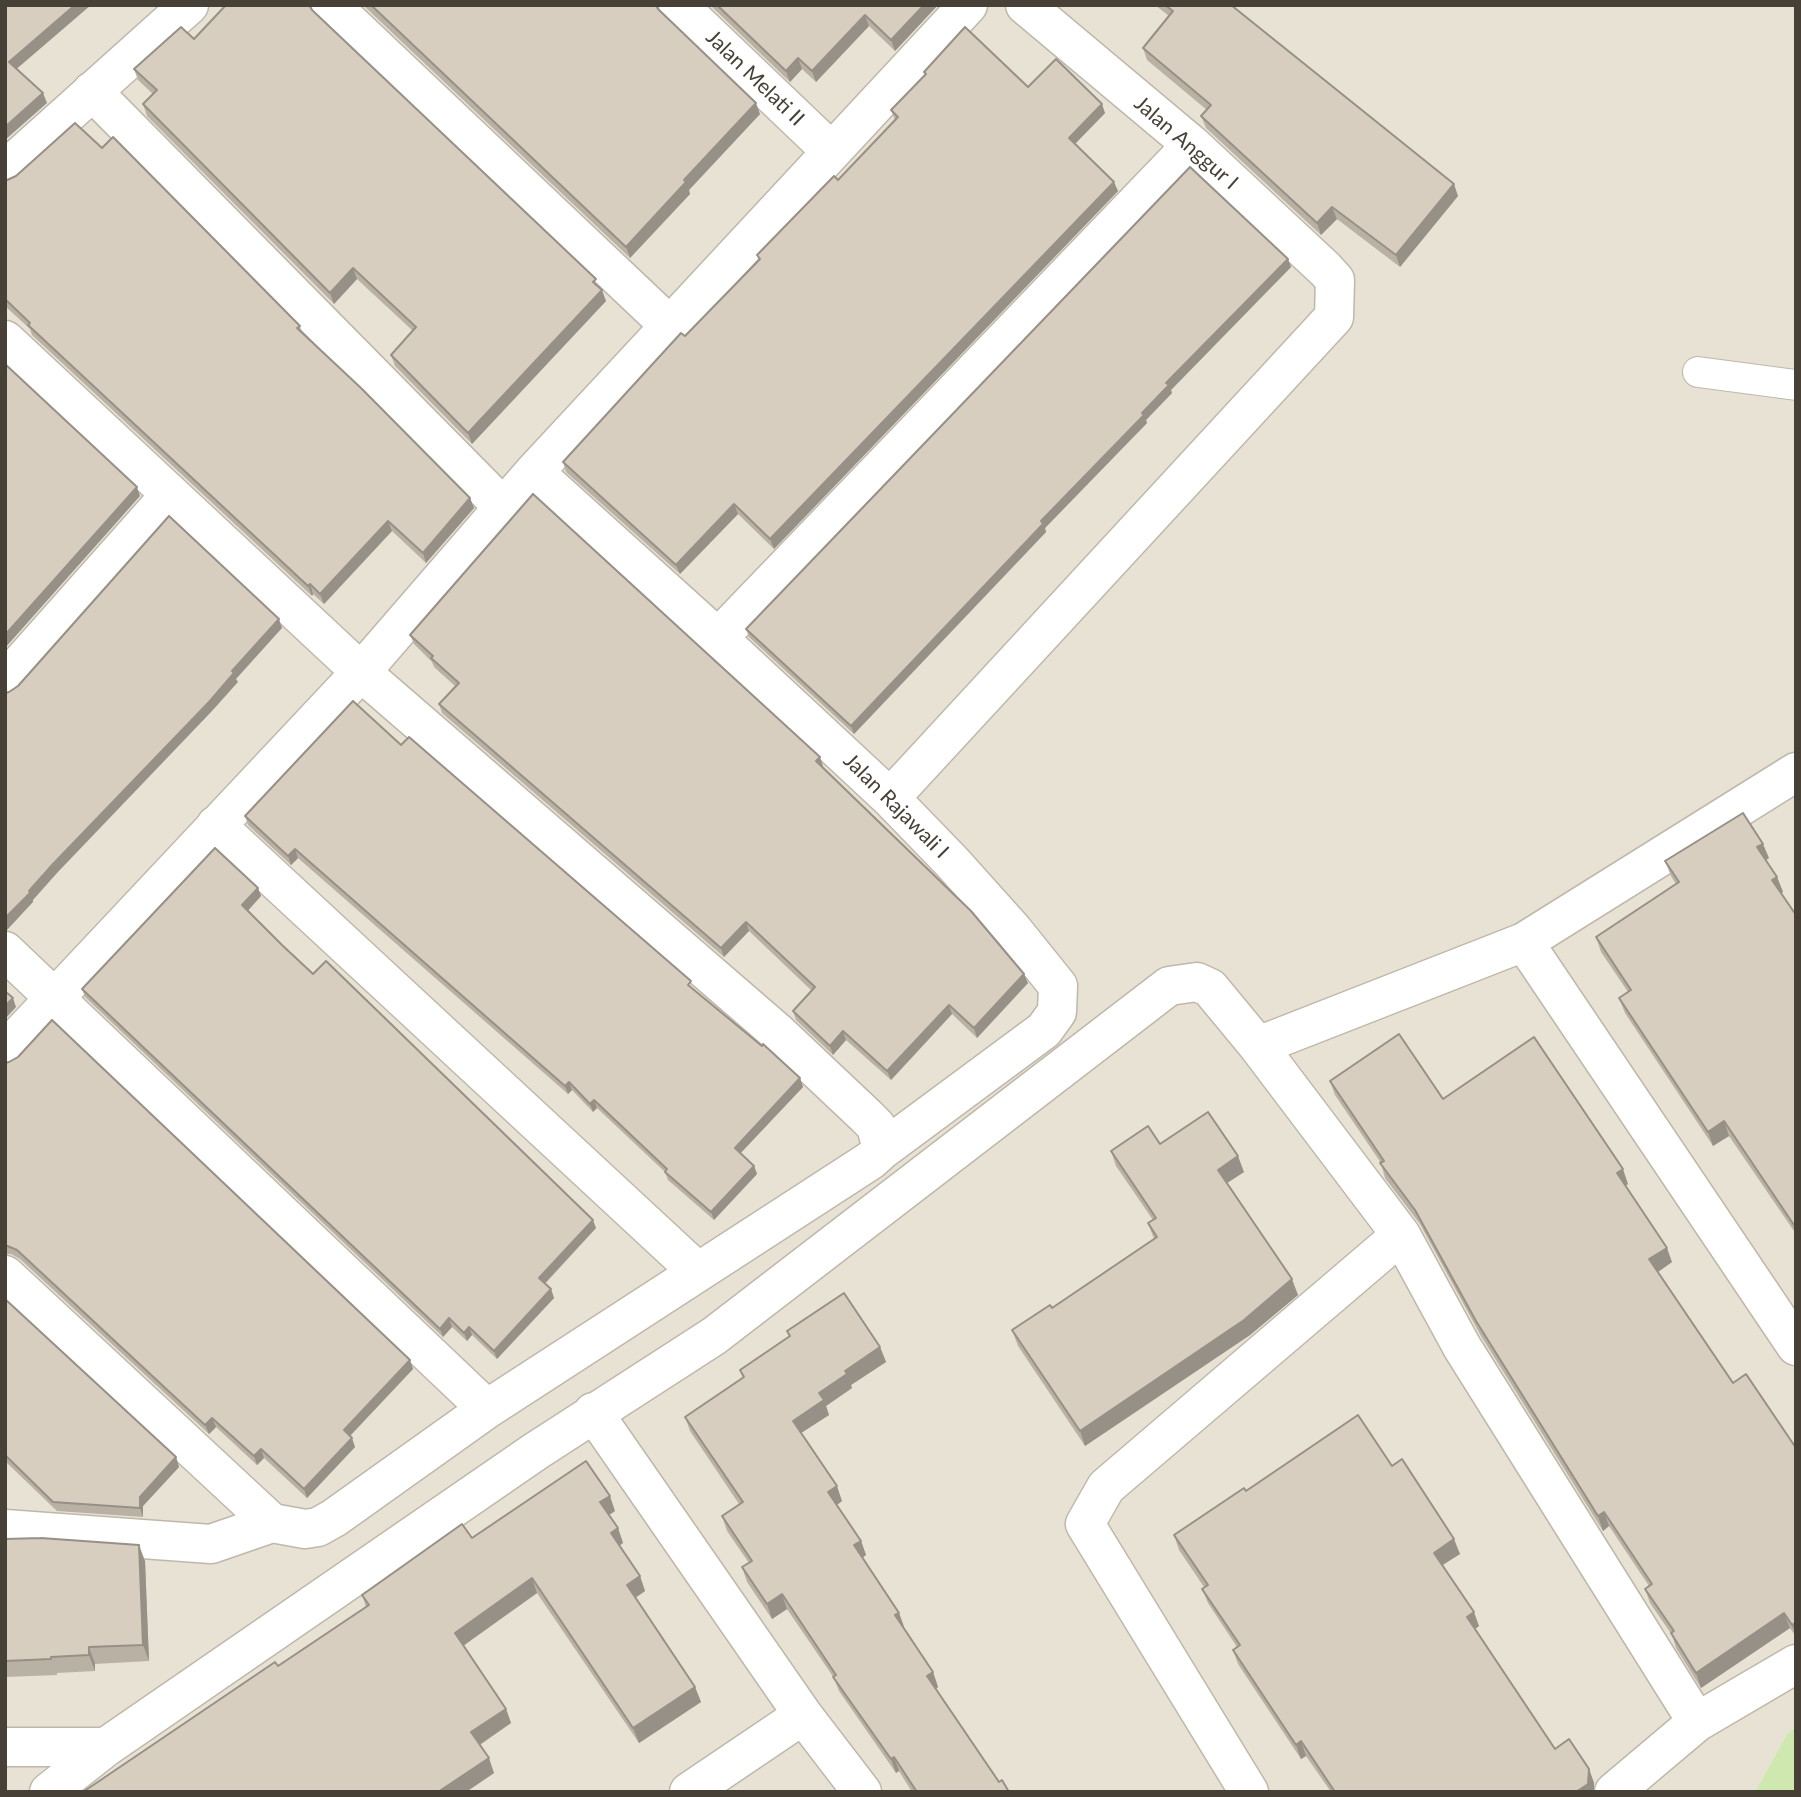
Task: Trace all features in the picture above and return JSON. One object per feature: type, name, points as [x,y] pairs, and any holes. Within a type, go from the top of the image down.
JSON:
[{"type":"street","points":[[5,170],[188,5]]},
{"type":"street","points":[[331,5],[670,326]]},
{"type":"street","name":"Jalan Melati II","points":[[678,5],[831,151]]},
{"type":"street","points":[[5,1051],[360,672],[534,472],[968,5]]},
{"type":"street","name":"Jalan Anggur I","points":[[890,798],[1334,317],[1335,280],[1325,269],[1043,10]]},
{"type":"street","points":[[92,91],[503,507]]},
{"type":"street","points":[[718,638],[1192,145]]},
{"type":"street","points":[[8,346],[360,672],[787,1041],[876,1126],[882,1150]]},
{"type":"street","name":"Jalan Rajawali I","points":[[272,1523],[294,1528],[317,1527],[334,1518],[487,1409],[871,1160],[1044,1030],[1058,1012],[1058,986],[1013,930],[890,798],[534,472]]},
{"type":"street","points":[[5,681],[170,495]]},
{"type":"street","points":[[1258,1046],[1524,942],[1790,787]]},
{"type":"street","points":[[216,825],[698,1272]]},
{"type":"street","points":[[1524,942],[1796,1346]]},
{"type":"street","points":[[5,951],[487,1409]]},
{"type":"street","points":[[49,1792],[106,1747],[593,1412],[714,1336],[1169,986],[1197,982],[1210,988],[1258,1046],[1401,1235],[1462,1348],[1697,1722]]},
{"type":"street","points":[[1249,1792],[1085,1524],[1105,1487],[1401,1235]]},
{"type":"street","points":[[5,1275],[272,1523],[211,1544],[5,1529]]},
{"type":"street","points":[[593,1412],[803,1715],[862,1792]]},
{"type":"street","points":[[1614,1792],[1697,1722],[1796,1664]]},
{"type":"street","points":[[689,1792],[803,1715]]},
{"type":"street","points":[[5,1747],[106,1747]]},
{"type":"lane","points":[[1698,372],[1796,385]]},
{"type":"shaded area","points":[[5,5],[1796,5],[1796,1727],[1787,1734],[1755,1792],[5,1792]]},
{"type":"green space","points":[[1796,1727],[1796,1792],[1755,1792],[1787,1734]]},
{"type":"building","points":[[5,5],[75,5],[9,62],[43,93],[5,127]]},
{"type":"building","points":[[226,5],[309,5],[596,279],[593,282],[602,290],[468,433],[391,355],[416,327],[353,268],[330,293],[143,104],[157,90],[134,69],[181,27],[194,39]]},
{"type":"building","points":[[371,5],[656,5],[756,103],[626,247]]},
{"type":"building","points":[[717,5],[924,5],[891,40],[865,15],[812,71],[798,58],[786,71]]},
{"type":"building","points":[[1165,5],[1231,5],[1454,184],[1396,255],[1332,207],[1317,223],[1201,116],[1211,105],[1143,48],[1173,11]]},
{"type":"building","points":[[965,27],[1028,87],[1056,59],[1102,104],[1069,138],[1114,182],[770,539],[734,504],[676,565],[563,462],[681,333],[685,336],[760,259],[757,255],[834,176],[838,180],[898,117],[891,110],[926,74],[924,72]]},
{"type":"building","points":[[75,123],[102,148],[113,137],[300,326],[297,328],[470,498],[423,553],[388,521],[320,594],[310,584],[308,586],[28,325],[30,323],[5,299],[5,181],[16,176]]},
{"type":"building","points":[[1190,167],[1288,259],[1166,383],[1169,385],[1142,413],[1144,415],[1041,521],[1043,524],[851,726],[746,629]]},
{"type":"building","points":[[5,364],[137,487],[5,635]]},
{"type":"building","points":[[533,494],[820,757],[816,761],[971,911],[1024,974],[974,1028],[949,1005],[887,1071],[843,1031],[830,1046],[793,1011],[815,987],[746,922],[721,948],[439,704],[459,683],[410,635]]},
{"type":"building","points":[[169,516],[279,619],[232,671],[234,673],[209,702],[53,864],[5,918],[5,693],[18,686]]},
{"type":"building","points":[[353,701],[401,745],[409,737],[691,981],[688,985],[762,1046],[763,1044],[800,1078],[735,1148],[754,1166],[711,1212],[665,1172],[667,1169],[594,1100],[590,1104],[569,1082],[565,1086],[295,849],[288,856],[245,816]]},
{"type":"building","points":[[1743,813],[1763,844],[1757,847],[1777,877],[1772,880],[1796,915],[1796,1228],[1724,1121],[1708,1132],[1619,998],[1631,990],[1596,937],[1679,882],[1665,861]]},
{"type":"building","points":[[215,848],[258,888],[242,905],[282,945],[313,974],[326,961],[593,1220],[539,1278],[551,1289],[494,1351],[469,1327],[464,1333],[449,1318],[440,1329],[82,989]]},
{"type":"building","points":[[5,991],[13,998],[5,1006]]},
{"type":"building","points":[[52,1020],[410,1360],[344,1430],[352,1438],[304,1489],[261,1449],[254,1456],[212,1418],[205,1425],[17,1250],[5,1245],[5,1063],[18,1057]]},
{"type":"building","points":[[1399,1034],[1443,1099],[1534,1037],[1623,1169],[1617,1173],[1667,1248],[1649,1259],[1733,1383],[1746,1374],[1796,1448],[1796,1622],[1792,1625],[1784,1613],[1696,1673],[1671,1633],[1674,1631],[1645,1589],[1652,1584],[1604,1512],[1598,1516],[1476,1321],[1415,1210],[1380,1163],[1384,1161],[1330,1081]]},
{"type":"building","points":[[1208,1112],[1238,1156],[1218,1170],[1292,1279],[1244,1320],[1080,1431],[1012,1330],[1050,1305],[1052,1308],[1157,1237],[1148,1223],[1156,1218],[1111,1151],[1148,1126],[1160,1144]]},
{"type":"building","points":[[844,1293],[880,1347],[819,1393],[824,1400],[793,1421],[837,1486],[828,1492],[861,1541],[854,1545],[899,1613],[895,1615],[933,1672],[927,1676],[999,1782],[1002,1780],[1009,1792],[917,1792],[833,1677],[836,1675],[782,1594],[767,1604],[742,1567],[752,1561],[722,1516],[743,1502],[685,1417],[744,1377],[740,1370],[790,1336],[787,1331]]},
{"type":"building","points":[[5,1299],[176,1457],[140,1497],[140,1508],[53,1502],[5,1455]]},
{"type":"building","points":[[1358,1415],[1392,1466],[1402,1459],[1454,1539],[1434,1553],[1474,1612],[1467,1617],[1555,1749],[1569,1739],[1589,1769],[1588,1784],[1576,1792],[1335,1792],[1301,1741],[1296,1745],[1233,1650],[1240,1645],[1202,1589],[1208,1585],[1174,1535],[1244,1488],[1246,1491]]},
{"type":"building","points":[[586,1461],[610,1496],[600,1502],[618,1528],[611,1533],[640,1576],[627,1585],[695,1687],[633,1728],[532,1578],[455,1633],[506,1709],[471,1732],[489,1758],[438,1792],[83,1792],[275,1662],[278,1666],[369,1605],[362,1595],[462,1524],[472,1538]]},
{"type":"building","points":[[41,1538],[139,1545],[143,1645],[89,1647],[89,1655],[5,1661],[5,1539]]}]
